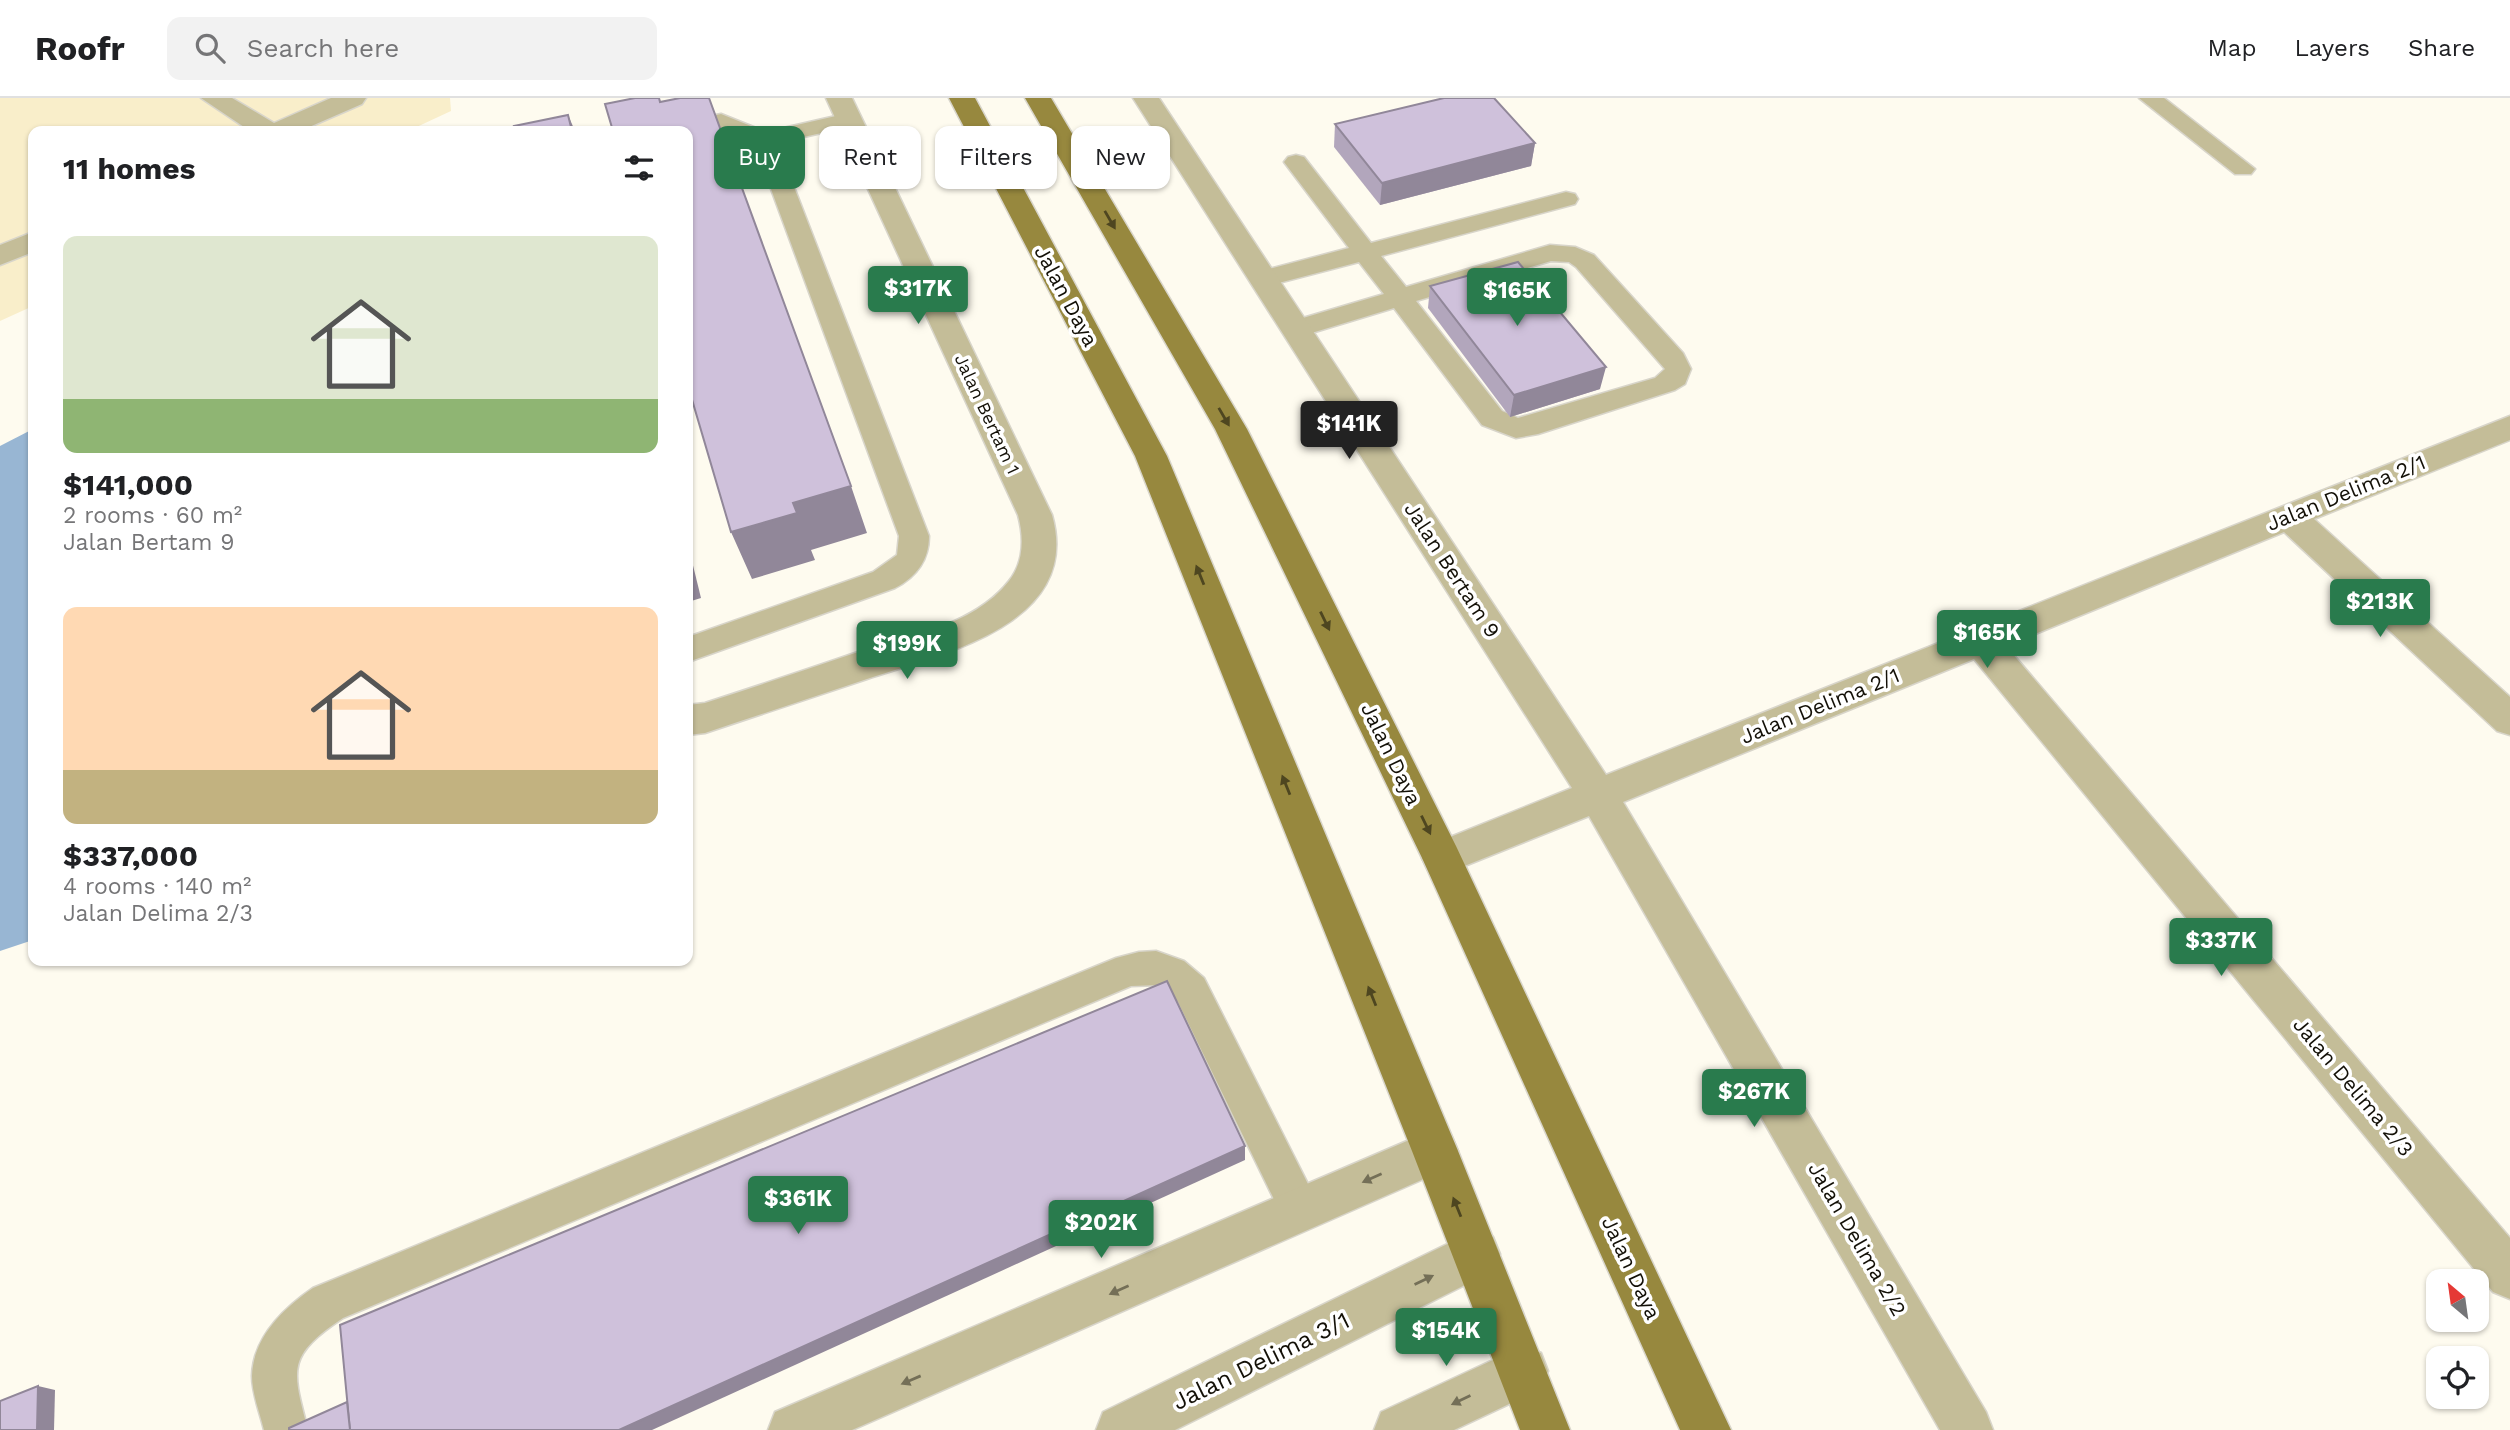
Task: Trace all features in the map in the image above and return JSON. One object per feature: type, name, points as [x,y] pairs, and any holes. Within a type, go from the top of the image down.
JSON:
[{"type":"main road","name":"Jalan Daya","points":[[962,98],[1152,456],[1435,1151],[1545,1430]]},
{"type":"main road","name":"Jalan Daya","points":[[1038,98],[1231,429],[1442,858],[1706,1430]]},
{"type":"street","points":[[215,98],[260,126]]},
{"type":"street","points":[[289,126],[352,98]]},
{"type":"street","name":"Jalan Bertam 9","points":[[1146,98],[1598,795]]},
{"type":"street","name":"Jalan Bertam 1","points":[[693,719],[705,718],[972,627],[1012,601],[1026,584],[1033,572],[1041,541],[1035,515],[844,109]]},
{"type":"street","points":[[0,256],[28,243]]},
{"type":"street","name":"Jalan Delima 2/1","points":[[1442,858],[2510,428]]},
{"type":"street","points":[[2289,516],[2510,720]]},
{"type":"street","name":"Jalan Delima 2/3","points":[[1981,641],[2510,1275]]},
{"type":"street","name":"Jalan Delima 2/2","points":[[1598,795],[1968,1430]]},
{"type":"street","points":[[793,1430],[1435,1151]]},
{"type":"street","name":"Jalan Delima 3/1","points":[[1121,1430],[1476,1254]]},
{"type":"street","points":[[1399,1430],[1523,1371]]},
{"type":"lane","points":[[2150,98],[2243,169]]},
{"type":"lane","points":[[799,126],[844,109]]},
{"type":"lane","points":[[693,126],[721,121],[733,126]]},
{"type":"lane","points":[[1295,329],[1402,298],[1550,253],[1576,255],[1585,261],[1674,359],[1678,369],[1675,378],[1665,384],[1528,428],[1516,428],[1492,418],[1402,298],[1296,162]]},
{"type":"lane","points":[[693,648],[884,580],[900,572],[910,561],[915,548],[914,536],[783,189]]},
{"type":"lane","points":[[1263,279],[1566,199]]},
{"type":"lane","points":[[286,1430],[274,1374],[279,1353],[291,1333],[308,1315],[328,1303],[1129,970],[1147,966],[1166,969],[1181,976],[1191,990],[1300,1210]]},
{"type":"shaded area","points":[[0,98],[450,98],[451,111],[419,126],[28,126],[28,308],[0,321]]},
{"type":"water","points":[[28,432],[28,942],[0,951],[0,446]]},
{"type":"building","points":[[635,98],[659,98],[660,102],[680,98],[709,98],[719,126],[714,126],[714,189],[742,189],[851,486],[793,503],[797,513],[731,532],[693,403],[693,126],[612,126],[605,104]]},
{"type":"building","points":[[1444,98],[1494,98],[1535,143],[1382,183],[1335,124]]},
{"type":"building","points":[[568,115],[571,126],[514,126]]},
{"type":"building","points":[[1518,262],[1606,367],[1514,395],[1430,286]]},
{"type":"building","points":[[1167,981],[1245,1146],[619,1430],[350,1430],[340,1325]]},
{"type":"building","points":[[38,1386],[37,1430],[0,1430],[0,1401]]},
{"type":"building","points":[[347,1402],[350,1430],[289,1430],[289,1428]]}]
